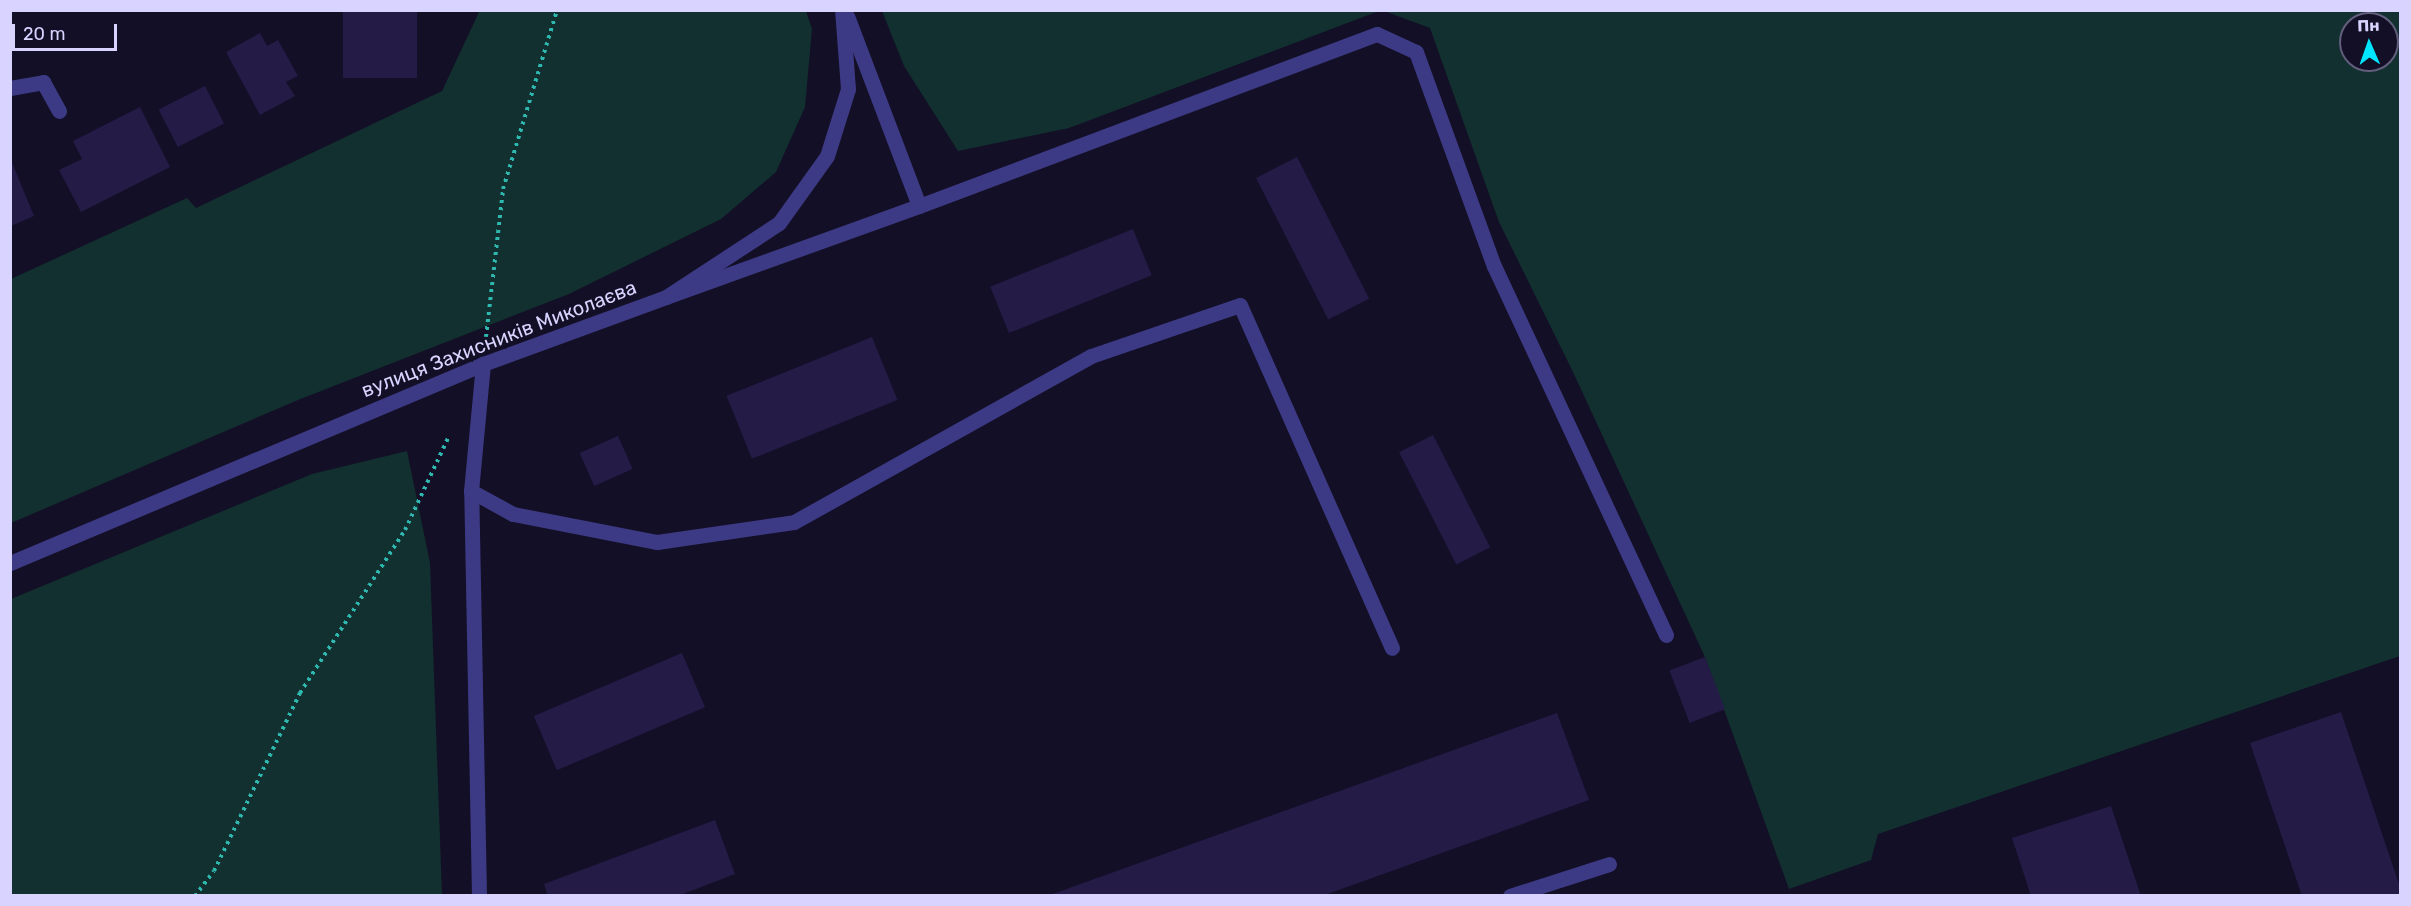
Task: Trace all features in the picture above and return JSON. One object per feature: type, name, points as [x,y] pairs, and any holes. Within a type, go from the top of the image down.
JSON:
[{"type":"street","name":"вулиця Захисників Миколаєва","points":[[10,563],[483,364],[666,297],[779,222],[827,156],[848,89],[843,10]]},
{"type":"street","points":[[843,10],[919,206]]},
{"type":"street","points":[[666,297],[919,206],[1377,34],[1416,52],[1494,266],[1666,635]]},
{"type":"street","points":[[10,88],[43,82],[59,111]]},
{"type":"street","points":[[471,491],[513,514],[657,542],[794,522],[1091,356],[1240,305],[1392,648]]},
{"type":"street","points":[[478,896],[471,491],[483,364]]},
{"type":"street","points":[[1510,896],[1609,864]]},
{"type":"path","points":[[483,364],[503,189],[557,10]]},
{"type":"path","points":[[195,896],[214,871],[300,693],[405,530],[449,437]]},
{"type":"green space","points":[[480,10],[806,11],[812,29],[805,107],[776,172],[721,219],[569,294],[298,400],[11,523],[11,279],[187,198],[196,208],[442,91]]},
{"type":"green space","points":[[882,11],[1379,11],[1069,128],[958,151],[904,66]]},
{"type":"green space","points":[[1384,11],[2400,11],[2400,656],[1878,834],[1871,860],[1789,889],[1705,657],[1573,372],[1499,222],[1430,28]]},
{"type":"green space","points":[[407,451],[430,563],[442,895],[11,895],[11,599],[312,474]]},
{"type":"building","points":[[343,10],[417,10],[417,78],[343,78]]},
{"type":"building","points":[[260,33],[267,46],[278,40],[298,76],[286,82],[295,96],[260,115],[226,52]]},
{"type":"building","points":[[205,86],[224,123],[178,147],[159,110]]},
{"type":"building","points":[[140,107],[170,167],[81,212],[59,170],[82,159],[73,141]]},
{"type":"building","points":[[1297,157],[1369,299],[1328,320],[1256,178]]},
{"type":"building","points":[[11,160],[34,216],[11,226]]},
{"type":"building","points":[[1133,229],[1152,275],[1009,333],[990,287]]},
{"type":"building","points":[[872,337],[897,400],[752,459],[726,396]]},
{"type":"building","points":[[1433,435],[1490,547],[1456,565],[1399,452]]},
{"type":"building","points":[[618,436],[633,469],[594,486],[580,453]]},
{"type":"building","points":[[682,653],[705,707],[557,770],[534,716]]},
{"type":"building","points":[[1705,657],[1725,709],[1690,723],[1670,671]]},
{"type":"building","points":[[2341,712],[2400,887],[2400,896],[2302,896],[2250,743]]},
{"type":"building","points":[[1557,713],[1589,800],[1322,896],[1047,896]]},
{"type":"building","points":[[2111,806],[2141,896],[2031,896],[2012,838]]},
{"type":"building","points":[[715,820],[735,874],[678,896],[548,896],[544,884]]}]
